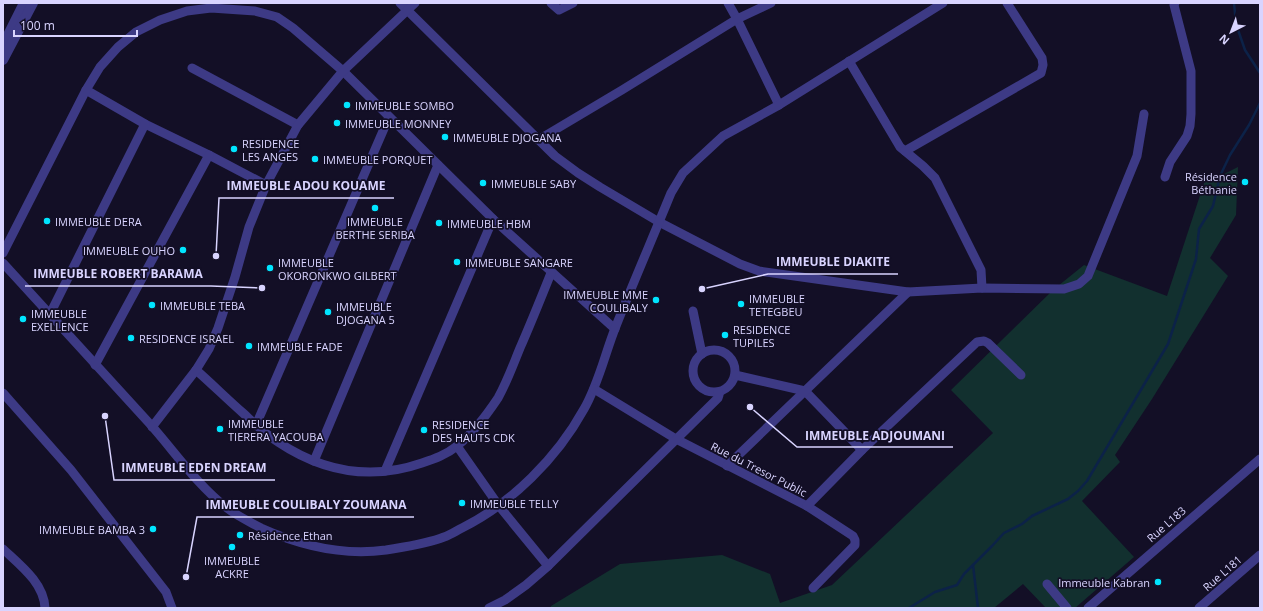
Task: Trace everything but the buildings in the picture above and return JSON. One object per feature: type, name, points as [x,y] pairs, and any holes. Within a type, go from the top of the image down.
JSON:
[{"type":"street","points":[[3,45],[24,3]]},
{"type":"street","points":[[3,60],[33,3]]},
{"type":"street","points":[[400,3],[538,140],[555,156],[578,173],[659,222],[740,264],[759,271],[826,282],[908,292],[982,288],[1064,288],[1079,284],[1088,276],[1137,156],[1144,114]]},
{"type":"street","points":[[152,427],[196,370],[209,349],[218,328],[235,277],[249,227],[266,185],[298,125],[343,71],[415,3]]},
{"type":"street","points":[[550,3],[559,10],[573,3]]},
{"type":"street","points":[[728,3],[779,105]]},
{"type":"street","points":[[538,140],[737,19],[771,3]]},
{"type":"street","points":[[3,263],[208,491],[228,510],[281,537],[312,546],[345,552],[374,552],[406,547],[444,538],[474,522],[499,506],[551,457],[563,442],[584,409],[594,389],[615,329],[671,193],[683,173],[691,164],[723,136],[779,105],[943,3]]},
{"type":"street","points":[[905,151],[1041,73],[1043,65],[1042,58],[1007,3]]},
{"type":"street","points":[[1165,177],[1170,162],[1187,136],[1191,114],[1190,71],[1174,3]]},
{"type":"street","points":[[3,253],[86,90],[100,67],[118,47],[136,32],[160,20],[187,10],[211,8],[255,11],[277,17],[293,28],[343,71],[493,219],[551,273],[615,329]]},
{"type":"street","points":[[849,62],[900,147],[935,178],[981,270],[982,288]]},
{"type":"street","points":[[192,68],[298,125]]},
{"type":"street","points":[[86,90],[145,124],[266,185]]},
{"type":"street","points":[[256,425],[389,117]]},
{"type":"street","points":[[50,314],[145,124]]},
{"type":"street","points":[[95,364],[209,155]]},
{"type":"street","points":[[314,461],[438,165]]},
{"type":"street","points":[[385,471],[493,219]]},
{"type":"street","points":[[196,370],[276,442],[298,454],[336,469],[355,472],[400,470],[443,455],[457,446],[472,431],[498,398],[507,381],[551,273]]},
{"type":"street","points":[[727,466],[908,292]]},
{"type":"street","points":[[693,311],[702,354]]},
{"type":"street","points":[[807,506],[862,450],[977,342],[984,341],[988,343],[1021,375]]},
{"type":"street","points":[[716,350],[729,356],[735,368],[735,375],[729,386],[718,392],[711,392],[699,385],[695,379],[694,365],[702,354],[716,350]]},
{"type":"street","points":[[735,375],[805,390],[862,450]]},
{"type":"street","name":"Rue du Tresor Public","points":[[594,389],[676,439],[807,506],[853,536],[855,545],[813,588]]},
{"type":"street","points":[[488,608],[505,600],[526,585],[548,566],[718,398],[718,392]]},
{"type":"street","points":[[3,393],[76,476],[166,592],[172,608]]},
{"type":"street","points":[[457,446],[499,506],[548,566]]},
{"type":"street","name":"Rue L183","points":[[1088,608],[1260,459]]},
{"type":"street","points":[[3,549],[30,575],[42,592],[45,608]]},
{"type":"street","name":"Rue L181","points":[[1199,608],[1260,555]]},
{"type":"street","points":[[1047,584],[1067,608]]},
{"type":"green space","points":[[1238,167],[1236,215],[1210,258],[1228,276],[1152,399],[1115,455],[1120,462],[1082,501],[1134,557],[1075,608],[1046,608],[1023,584],[994,608],[550,608],[620,564],[722,555],[770,574],[780,603],[832,585],[993,433],[951,390],[1053,290],[1084,265],[1167,296],[1206,177],[1220,176]]},
{"type":"waterway","points":[[1234,3],[1236,24],[1245,50],[1260,73]]},
{"type":"waterway","points":[[909,608],[935,592],[957,585],[964,574],[1004,533],[1022,524],[1032,516],[1068,499],[1087,481],[1168,344],[1196,259],[1199,229],[1213,206],[1220,176],[1230,155],[1249,125],[1260,103]]},
{"type":"waterway","points":[[973,565],[978,608]]},
{"type":"place","name":"IMMEUBLE SOMBO","points":[[347,105]]},
{"type":"place","name":"IMMEUBLE MONNEY","points":[[337,123]]},
{"type":"place","name":"IMMEUBLE DJOGANA","points":[[445,137]]},
{"type":"place","name":"RESIDENCE LES ANGES","points":[[234,149]]},
{"type":"place","name":"IMMEUBLE PORQUET","points":[[315,159]]},
{"type":"place","name":"Résidence Béthanie","points":[[1245,182]]},
{"type":"place","name":"IMMEUBLE SABY","points":[[483,183]]},
{"type":"place","name":"IMMEUBLE BERTHE SERIBA","points":[[375,208]]},
{"type":"place","name":"IMMEUBLE DERA","points":[[47,221]]},
{"type":"place","name":"IMMEUBLE HBM","points":[[439,223]]},
{"type":"place","name":"IMMEUBLE OUHO","points":[[183,250]]},
{"type":"place","name":"IMMEUBLE ADOU KOUAME","points":[[216,256]]},
{"type":"place","name":"IMMEUBLE SANGARE","points":[[457,262]]},
{"type":"place","name":"IMMEUBLE OKORONKWO GILBERT","points":[[270,268]]},
{"type":"place","name":"IMMEUBLE ROBERT BARAMA","points":[[262,288]]},
{"type":"place","name":"IMMEUBLE DIAKITE","points":[[702,289]]},
{"type":"place","name":"IMMEUBLE MME COULIBALY","points":[[656,300]]},
{"type":"place","name":"IMMEUBLE TETEGBEU","points":[[741,304]]},
{"type":"place","name":"IMMEUBLE TEBA","points":[[152,305]]},
{"type":"place","name":"IMMEUBLE DJOGANA 5","points":[[328,312]]},
{"type":"place","name":"IMMEUBLE EXELLENCE","points":[[23,319]]},
{"type":"place","name":"RESIDENCE TUPILES","points":[[725,335]]},
{"type":"place","name":"RESIDENCE ISRAEL","points":[[131,338]]},
{"type":"place","name":"IMMEUBLE FADE","points":[[249,346]]},
{"type":"place","name":"IMMEUBLE ADJOUMANI","points":[[750,407]]},
{"type":"place","name":"IMMEUBLE EDEN DREAM","points":[[105,416]]},
{"type":"place","name":"IMMEUBLE TIERERA YACOUBA","points":[[220,429]]},
{"type":"place","name":"RESIDENCE DES HAUTS CDK","points":[[424,430]]},
{"type":"place","name":"IMMEUBLE TELLY","points":[[462,503]]},
{"type":"place","name":"IMMEUBLE BAMBA 3","points":[[153,529]]},
{"type":"place","name":"Résidence Ethan","points":[[240,535]]},
{"type":"place","name":"IMMEUBLE ACKRE","points":[[232,547]]},
{"type":"place","name":"IMMEUBLE COULIBALY ZOUMANA","points":[[186,577]]},
{"type":"place","name":"Immeuble Kabran","points":[[1158,582]]}]
